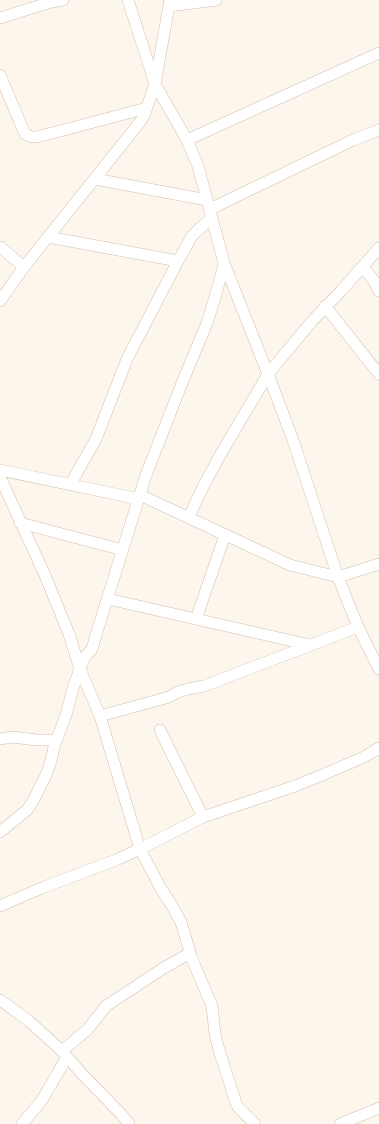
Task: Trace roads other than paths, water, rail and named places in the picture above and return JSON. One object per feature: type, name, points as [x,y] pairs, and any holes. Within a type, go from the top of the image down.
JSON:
[{"type":"street","points":[[0,18],[51,2],[63,0]]},
{"type":"street","points":[[128,0],[155,84],[187,140],[198,166],[224,263],[293,440],[338,577],[358,626],[379,669]]},
{"type":"street","points":[[0,301],[24,267],[140,122],[147,108],[155,84],[169,3],[216,0]]},
{"type":"street","points":[[187,140],[379,53]]},
{"type":"street","points":[[0,75],[26,134],[32,137],[37,137],[147,108]]},
{"type":"street","points":[[70,485],[96,439],[126,359],[192,236],[210,209],[353,140],[379,130]]},
{"type":"street","points":[[95,179],[210,209]]},
{"type":"street","points":[[48,237],[178,261]]},
{"type":"street","points":[[0,247],[24,267]]},
{"type":"street","points":[[189,517],[219,457],[268,374],[325,306],[363,267],[379,248]]},
{"type":"street","points":[[0,832],[27,810],[46,774],[66,715],[73,688],[85,657],[92,649],[152,460],[207,323],[224,263]]},
{"type":"street","points":[[363,267],[374,281],[379,291]]},
{"type":"street","points":[[325,306],[379,374]]},
{"type":"street","points":[[0,470],[70,485],[140,497],[189,517],[290,565],[338,577],[379,564]]},
{"type":"street","points":[[0,477],[64,620],[80,669],[100,716],[140,849],[181,922],[196,970],[212,1006],[218,1050],[236,1103],[238,1107],[255,1124]]},
{"type":"street","points":[[20,523],[123,550]]},
{"type":"street","points":[[196,619],[226,535]]},
{"type":"street","points":[[108,598],[310,645]]},
{"type":"street","points":[[100,716],[169,697],[188,689],[204,686],[358,626]]},
{"type":"street","points":[[160,730],[203,817]]},
{"type":"street","points":[[0,739],[12,737],[37,740],[57,740]]},
{"type":"street","points":[[0,906],[140,849],[203,817],[301,784],[364,757],[379,748]]},
{"type":"street","points":[[22,1124],[42,1100],[65,1054],[88,1029],[106,1006],[162,969],[190,953]]},
{"type":"street","points":[[0,1000],[29,1021],[65,1054],[129,1124]]},
{"type":"street","points":[[340,1124],[379,1108]]}]
